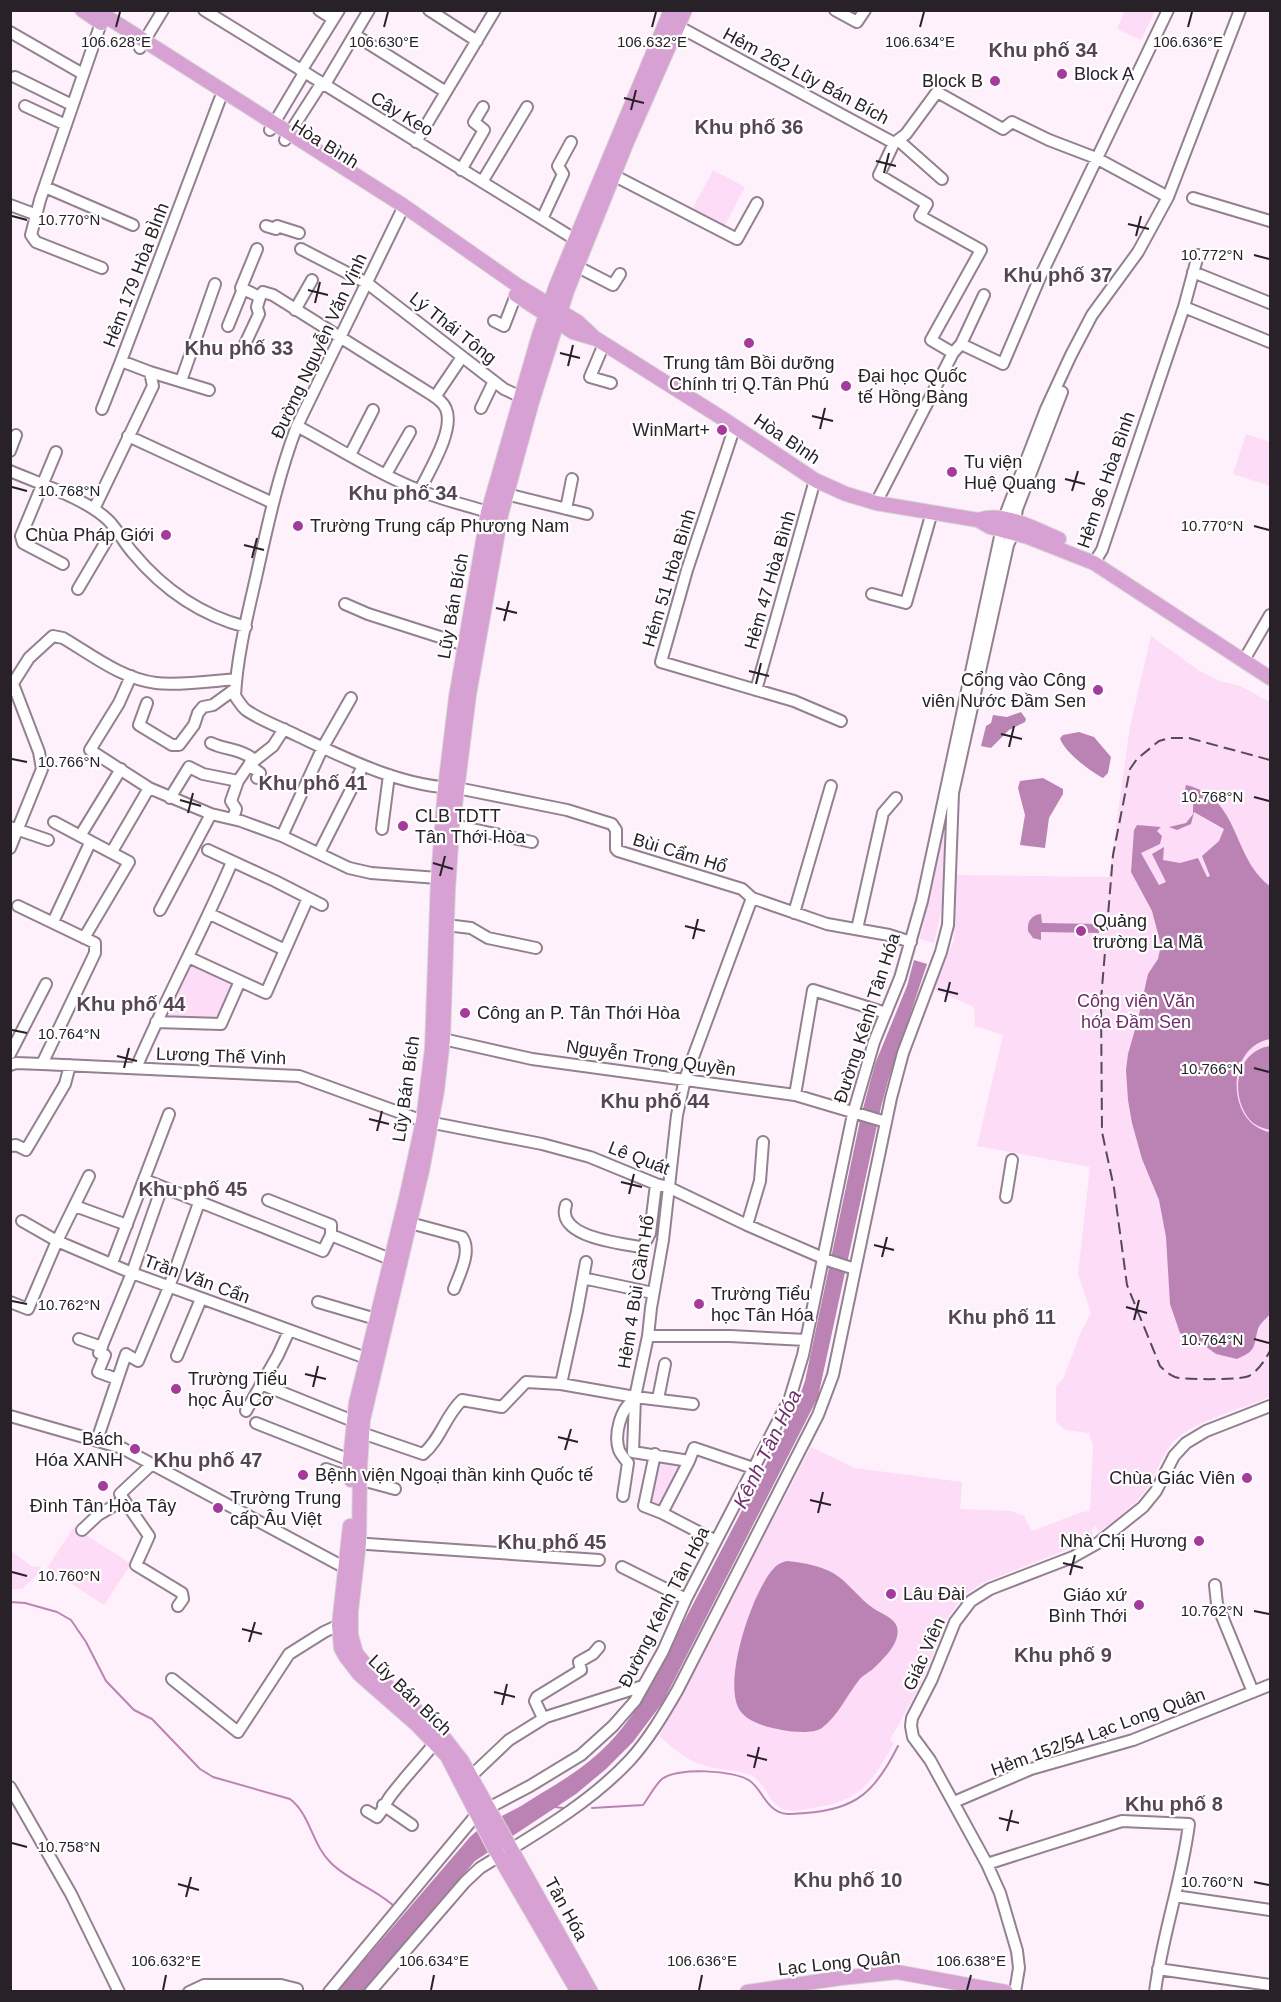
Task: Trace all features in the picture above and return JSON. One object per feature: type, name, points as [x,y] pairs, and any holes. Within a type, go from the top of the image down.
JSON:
[{"type":"main road","name":"Hòa Bình","points":[[82,10],[98,17],[402,210],[527,298],[735,426],[815,480],[846,494],[876,503],[978,520],[993,516],[1009,526],[1086,550],[1094,562],[1244,660]]},
{"type":"main road","name":"Lũy Bán Bích","points":[[484,1814],[471,1776],[434,1725],[373,1674],[356,1653],[351,1635],[356,1480],[367,1398],[410,1223],[443,1039],[453,825],[451,788],[456,697],[488,512],[521,397],[580,242],[672,19],[685,10]]},
{"type":"main road","name":"Lũy Bán Bích","points":[[562,289],[576,266],[580,242],[613,176],[672,19]]},
{"type":"main road","name":"Hòa Bình","points":[[142,45],[220,99],[272,127]]},
{"type":"main road","points":[[562,289],[570,305],[575,327],[545,336],[527,298],[562,289]]},
{"type":"main road","name":"Lũy Bán Bích","points":[[356,1480],[350,1460],[353,1421],[390,1259],[428,1122],[438,878],[451,788],[506,494],[545,336]]},
{"type":"main road","points":[[1244,660],[1270,678]]},
{"type":"main road","name":"Lũy Bán Bích","points":[[352,1571],[339,1626],[341,1648],[359,1674],[447,1756],[484,1814]]},
{"type":"main road","points":[[484,1814],[504,1850]]},
{"type":"main road","name":"Tân Hóa","points":[[504,1850],[578,1992]]},
{"type":"main road","name":"Tân Hóa","points":[[504,1850],[591,1992]]},
{"type":"main road","name":"Lạc Long Quân","points":[[747,1992],[897,1972],[1006,1992]]},
{"type":"street","points":[[142,45],[163,10]]},
{"type":"street","name":"Cây Keo","points":[[204,10],[580,242]]},
{"type":"street","points":[[272,127],[336,15],[319,10]]},
{"type":"street","points":[[287,137],[323,85],[369,10]]},
{"type":"street","points":[[429,10],[477,41]]},
{"type":"street","points":[[416,142],[495,10]]},
{"type":"street","points":[[835,10],[857,22],[865,10]]},
{"type":"street","points":[[961,344],[1003,364],[1041,275],[1168,10]]},
{"type":"street","name":"Đường Kênh Tân Hóa","points":[[1174,189],[1240,10]]},
{"type":"street","name":"Đường Kênh Tân Hóa","points":[[329,1992],[402,1904],[484,1814],[581,1755],[614,1726],[635,1701],[663,1651],[686,1599],[790,1398],[826,1260],[862,1079],[911,942],[1009,526],[1053,412],[1077,358],[1098,318],[1144,255],[1174,189],[1246,10]]},
{"type":"street","points":[[98,17],[83,74],[31,235],[36,242],[102,268]]},
{"type":"street","name":"Hẻm 262 Lũy Bán Bích","points":[[672,19],[896,141],[906,134],[937,92],[1004,129],[1012,122],[1049,140],[1174,189]]},
{"type":"street","points":[[10,32],[83,74]]},
{"type":"street","points":[[354,35],[446,93]]},
{"type":"street","points":[[15,77],[72,105]]},
{"type":"street","name":"Hẻm 179 Hòa BÌnh","points":[[209,390],[121,361],[220,99]]},
{"type":"street","points":[[25,106],[66,125]]},
{"type":"street","points":[[461,170],[484,130],[474,122],[483,107]]},
{"type":"street","points":[[482,182],[526,107]]},
{"type":"street","points":[[942,178],[896,141],[879,175],[927,204],[920,216],[981,250],[931,340],[952,352]]},
{"type":"street","points":[[542,219],[563,174],[558,166],[571,142]]},
{"type":"street","points":[[613,176],[737,239],[757,203]]},
{"type":"street","points":[[45,187],[133,225]]},
{"type":"street","points":[[1193,198],[1270,221]]},
{"type":"street","points":[[10,205],[36,215]]},
{"type":"street","name":"Đường Nguyễn Văn Vịnh","points":[[236,684],[273,503],[287,452],[297,426],[402,210]]},
{"type":"street","points":[[266,226],[276,229],[277,226],[299,233]]},
{"type":"street","points":[[228,326],[256,249]]},
{"type":"street","name":"Lý Thái Tông","points":[[301,249],[367,282],[504,389],[521,397]]},
{"type":"street","name":"Hẻm 96 Hòa Bình","points":[[1094,562],[1102,550],[1184,307],[1198,255]]},
{"type":"street","points":[[576,266],[613,285],[620,274]]},
{"type":"street","points":[[1193,272],[1270,303]]},
{"type":"street","points":[[296,310],[312,280]]},
{"type":"street","points":[[181,381],[215,284]]},
{"type":"street","points":[[243,289],[260,297]]},
{"type":"street","points":[[245,344],[259,314],[257,307],[263,292],[296,310],[435,397],[446,408],[449,420],[447,431],[420,490]]},
{"type":"street","points":[[876,503],[952,352],[961,344],[984,295]]},
{"type":"street","points":[[495,321],[504,326],[527,298]]},
{"type":"street","points":[[1184,307],[1270,342]]},
{"type":"street","points":[[599,341],[590,377],[611,383]]},
{"type":"street","points":[[435,397],[462,357]]},
{"type":"street","points":[[102,409],[121,361]]},
{"type":"street","points":[[94,509],[153,386],[150,372]]},
{"type":"street","points":[[480,408],[494,381]]},
{"type":"street","points":[[350,455],[373,410]]},
{"type":"street","points":[[297,426],[420,490],[488,512]]},
{"type":"street","name":"Hẻm 51 Hòa Bình","points":[[735,426],[687,570],[661,662],[794,701],[840,721]]},
{"type":"street","points":[[386,474],[410,432]]},
{"type":"street","points":[[10,451],[16,435]]},
{"type":"street","points":[[128,436],[273,503]]},
{"type":"street","points":[[56,452],[42,485],[16,534],[23,543],[63,564]]},
{"type":"street","points":[[10,471],[94,509],[114,528],[147,570],[174,594],[202,610],[246,627]]},
{"type":"street","points":[[566,509],[572,479]]},
{"type":"street","name":"Hẻm 47 Hòa Bình","points":[[756,690],[815,480]]},
{"type":"street","points":[[506,494],[587,514]]},
{"type":"street","points":[[872,594],[906,603],[932,512]]},
{"type":"street","name":"Đường Kênh Tân Hóa","points":[[370,1992],[465,1882],[504,1850],[581,1802],[612,1778],[631,1759],[663,1716],[818,1415],[832,1375],[883,1121],[903,1053],[944,943],[948,925],[953,793],[1008,545],[1009,526]]},
{"type":"street","points":[[78,589],[114,528]]},
{"type":"street","points":[[345,604],[368,614],[465,645]]},
{"type":"street","points":[[1244,660],[1270,617]]},
{"type":"street","points":[[10,848],[14,829],[42,769],[39,752],[12,686],[29,658],[53,636],[63,638],[130,676],[159,684],[236,684]]},
{"type":"street","points":[[130,676],[119,703],[90,750],[149,788],[170,798],[211,814],[282,836],[349,868],[371,873],[438,878]]},
{"type":"street","points":[[236,684],[235,696],[245,710],[284,729],[363,766],[389,775],[451,788]]},
{"type":"street","points":[[147,703],[139,725],[172,745],[179,745],[194,725],[203,707],[213,705],[236,684]]},
{"type":"street","points":[[282,836],[322,747],[351,698]]},
{"type":"street","points":[[249,765],[273,746],[284,729]]},
{"type":"street","points":[[211,743],[219,747],[232,748],[252,758],[238,781],[231,801],[236,809],[233,819]]},
{"type":"street","points":[[249,765],[260,773],[257,778]]},
{"type":"street","points":[[319,853],[363,766]]},
{"type":"street","points":[[170,798],[189,767],[203,774],[238,781]]},
{"type":"street","points":[[53,922],[85,840],[121,770]]},
{"type":"street","points":[[382,829],[389,775]]},
{"type":"street","points":[[794,913],[831,786]]},
{"type":"street","points":[[114,848],[149,788]]},
{"type":"street","name":"Bùi Cẩm Hổ","points":[[451,788],[567,810],[612,824],[616,830],[616,849],[618,851],[742,889],[752,898],[827,924],[889,935],[911,942]]},
{"type":"street","points":[[857,929],[884,813],[896,798]]},
{"type":"street","points":[[160,910],[211,814]]},
{"type":"street","points":[[54,822],[129,862],[89,941]]},
{"type":"street","points":[[453,825],[531,842]]},
{"type":"street","points":[[14,829],[48,840]]},
{"type":"street","points":[[208,850],[322,905]]},
{"type":"street","points":[[136,1068],[156,1022],[210,914],[232,862]]},
{"type":"street","points":[[926,877],[937,873],[950,880]]},
{"type":"street","points":[[188,957],[266,993],[308,898]]},
{"type":"street","name":"Hẻm 4 Bùi Cầm Hổ","points":[[655,1454],[633,1452],[635,1399],[648,1336],[663,1240],[676,1116],[685,1079],[752,898]]},
{"type":"street","points":[[18,906],[89,941],[95,953],[42,1064]]},
{"type":"street","points":[[210,914],[285,950]]},
{"type":"street","points":[[447,925],[471,928],[488,938],[536,948]]},
{"type":"street","points":[[156,1022],[221,1023],[240,981]]},
{"type":"street","points":[[10,1054],[46,984]]},
{"type":"street","points":[[795,1095],[813,990],[886,1013]]},
{"type":"street","name":"Nguyễn Trọng Quyền","points":[[443,1039],[532,1059],[795,1095],[856,1115],[883,1121]]},
{"type":"street","name":"Lương Thế Vinh","points":[[10,1065],[16,1063],[70,1065],[176,1072],[298,1076],[428,1122]]},
{"type":"street","points":[[10,1146],[16,1145],[26,1150],[65,1084],[70,1065]]},
{"type":"street","points":[[112,1263],[169,1114]]},
{"type":"street","name":"Lê Quát","points":[[428,1122],[542,1144],[590,1157],[668,1187],[826,1260],[852,1268]]},
{"type":"street","points":[[747,1225],[760,1181],[763,1142]]},
{"type":"street","points":[[1006,1197],[1012,1161]]},
{"type":"street","points":[[10,1302],[28,1309],[57,1241],[89,1176]]},
{"type":"street","points":[[145,1179],[323,1251],[331,1235],[331,1226],[268,1200]]},
{"type":"street","points":[[566,1205],[564,1210],[568,1224],[582,1233],[596,1239],[640,1247],[644,1245],[650,1233],[656,1184]]},
{"type":"street","points":[[100,1350],[132,1273],[162,1187]]},
{"type":"street","points":[[97,1440],[126,1354],[138,1361],[169,1287],[200,1200]]},
{"type":"street","points":[[75,1206],[127,1225]]},
{"type":"street","name":"Trần Văn Cẩn","points":[[22,1221],[57,1241],[132,1273],[366,1358]]},
{"type":"street","points":[[410,1223],[462,1237],[466,1242],[465,1256],[454,1288]]},
{"type":"street","points":[[331,1235],[390,1259]]},
{"type":"street","points":[[561,1384],[586,1262]]},
{"type":"street","points":[[583,1281],[592,1280],[653,1293]]},
{"type":"street","points":[[177,1356],[201,1299]]},
{"type":"street","points":[[318,1302],[376,1319]]},
{"type":"street","points":[[246,1411],[289,1331]]},
{"type":"street","points":[[648,1336],[730,1336],[806,1340]]},
{"type":"street","points":[[79,1339],[105,1355],[98,1372],[117,1379]]},
{"type":"street","points":[[658,1399],[665,1364]]},
{"type":"street","points":[[362,1433],[423,1454],[434,1445],[454,1408],[462,1400],[502,1407],[526,1382],[561,1384],[635,1399],[658,1399],[693,1404]]},
{"type":"street","points":[[261,1384],[353,1421]]},
{"type":"street","points":[[623,1496],[628,1463],[620,1452],[617,1439],[626,1407],[635,1399]]},
{"type":"street","name":"Giác Viên","points":[[1016,1992],[1019,1968],[1017,1951],[1002,1898],[954,1802],[914,1737],[910,1726],[912,1718],[932,1679],[951,1631],[965,1608],[977,1596],[1073,1557],[1098,1543],[1143,1507],[1156,1491],[1174,1456],[1186,1443],[1206,1431],[1270,1406]]},
{"type":"street","points":[[10,1416],[122,1449],[352,1571]]},
{"type":"street","points":[[255,1423],[350,1460]]},
{"type":"street","points":[[662,1513],[689,1461],[689,1445],[753,1468]]},
{"type":"street","points":[[689,1461],[655,1454],[644,1506],[716,1541]]},
{"type":"street","points":[[152,1464],[120,1494],[149,1536],[136,1565],[182,1593],[183,1599],[178,1606]]},
{"type":"street","points":[[326,1469],[356,1480],[395,1489]]},
{"type":"street","points":[[82,1530],[98,1515],[124,1500]]},
{"type":"street","points":[[354,1543],[599,1560]]},
{"type":"street","points":[[622,1567],[686,1599]]},
{"type":"street","points":[[1215,1585],[1217,1604],[1253,1692]]},
{"type":"street","points":[[172,1679],[238,1732],[289,1654],[324,1632],[339,1626]]},
{"type":"street","points":[[543,1718],[536,1701],[537,1697],[581,1670],[579,1662],[593,1654],[599,1647]]},
{"type":"street","name":"Hẻm 152/54 Lạc Long Quân","points":[[954,1802],[1031,1769],[1133,1740],[1270,1685]]},
{"type":"street","points":[[471,1776],[509,1740],[543,1718],[643,1686]]},
{"type":"street","points":[[367,1811],[377,1817],[381,1813],[383,1805],[435,1743]]},
{"type":"street","points":[[10,1787],[71,1894],[119,1992]]},
{"type":"street","points":[[383,1805],[412,1825]]},
{"type":"street","points":[[987,1864],[1122,1821],[1189,1824],[1185,1859],[1174,1896],[1155,1992]]},
{"type":"street","points":[[1174,1896],[1270,1910]]},
{"type":"street","points":[[1158,1969],[1270,1985]]},
{"type":"street","points":[[189,1992],[204,1985],[281,1985],[297,1989]]},
{"type":"green space","points":[[1125,11],[1155,11],[1141,40],[1117,29]]},
{"type":"green space","points":[[713,170],[745,187],[724,227],[692,210]]},
{"type":"green space","points":[[1246,434],[1270,442],[1270,486],[1233,474]]},
{"type":"green space","name":"Công viên Văn hóa Đầm Sen","points":[[1151,636],[1198,670],[1220,681],[1240,686],[1270,702],[1270,1397],[1206,1421],[1174,1441],[1139,1499],[1098,1532],[1095,1525],[1092,1530],[1093,1536],[1064,1551],[982,1583],[962,1597],[947,1619],[921,1684],[890,1740],[894,1743],[871,1779],[863,1788],[843,1801],[801,1810],[785,1810],[772,1801],[763,1786],[750,1775],[694,1762],[659,1736],[811,1447],[855,1468],[962,1482],[960,1509],[1012,1511],[1024,1516],[1032,1531],[1090,1511],[1093,1446],[1089,1433],[1065,1430],[1056,1422],[1056,1386],[1063,1379],[1091,1313],[1078,1274],[1090,1167],[977,1146],[1003,1035],[975,1026],[974,1007],[933,989],[954,940],[955,875],[1109,877],[1130,726]]},
{"type":"green space","points":[[946,807],[942,907],[934,943],[920,939],[929,901],[937,828]]},
{"type":"green space","points":[[186,959],[237,980],[221,1020],[160,1019]]},
{"type":"green space","points":[[657,1459],[682,1464],[659,1507],[648,1501]]},
{"type":"green space","points":[[74,1527],[131,1564],[104,1605],[47,1568]]},
{"type":"green space","points":[[11,1551],[33,1567],[41,1566],[38,1574],[22,1589],[11,1589]]},
{"type":"shaded area","points":[[1021,712],[1026,719],[1025,722],[1009,730],[991,748],[981,746],[986,726],[991,723],[993,715],[1007,717]]},
{"type":"shaded area","points":[[1079,732],[1094,737],[1111,757],[1108,773],[1103,778],[1078,761],[1062,743],[1060,738],[1063,735]]},
{"type":"shaded area","points":[[1043,778],[1063,789],[1063,794],[1049,818],[1045,848],[1020,845],[1025,815],[1018,788],[1020,781]]},
{"type":"shaded area","points":[[1186,785],[1204,792],[1217,802],[1226,815],[1248,860],[1257,874],[1270,886],[1270,1039],[1255,1045],[1245,1056],[1239,1070],[1237,1086],[1239,1101],[1245,1115],[1256,1126],[1270,1132],[1270,1314],[1259,1327],[1252,1350],[1237,1359],[1216,1354],[1197,1340],[1180,1333],[1170,1304],[1166,1237],[1159,1200],[1142,1159],[1128,1100],[1126,1070],[1128,1054],[1148,974],[1158,959],[1161,945],[1152,911],[1131,872],[1134,830],[1137,825],[1161,827],[1157,831],[1162,836],[1160,844],[1141,853],[1159,885],[1166,882],[1152,854],[1164,847],[1163,860],[1180,863],[1198,858],[1207,877],[1210,876],[1202,856],[1219,841],[1224,829],[1194,812],[1191,824],[1177,830],[1169,827],[1186,823],[1193,814],[1193,802],[1184,794]]},
{"type":"shaded area","points":[[1041,914],[1042,923],[1100,924],[1099,933],[1041,932],[1041,940],[1033,938],[1028,931],[1029,922],[1032,917]]},
{"type":"shaded area","points":[[914,960],[927,964],[881,1107],[818,1397],[663,1702],[633,1742],[606,1769],[576,1794],[475,1861],[365,1991],[337,1992],[470,1837],[585,1765],[626,1724],[644,1698],[795,1409],[805,1381],[861,1116],[875,1064],[907,986]]},
{"type":"shaded area","points":[[1270,1046],[1270,1130],[1250,1120],[1239,1099],[1238,1087],[1239,1075],[1250,1056]]},
{"type":"shaded area","points":[[787,1561],[814,1566],[833,1573],[868,1604],[890,1618],[897,1627],[898,1633],[894,1645],[886,1656],[860,1679],[828,1723],[814,1731],[787,1731],[760,1724],[741,1712],[736,1699],[734,1681],[737,1660],[749,1615],[766,1578],[776,1566]]},
{"type":"waterway","points":[[10,1602],[25,1603],[57,1612],[71,1620],[86,1642],[106,1681],[134,1710],[152,1719],[200,1769],[213,1777],[290,1799],[297,1805],[319,1847],[330,1862],[345,1875],[380,1895],[396,1908]]},
{"type":"waterway","points":[[592,1808],[643,1805],[654,1788],[669,1775],[706,1771],[743,1777],[757,1787],[771,1806],[781,1813],[823,1811],[851,1802],[863,1795],[882,1775],[898,1746]]},
{"type":"waterway","points":[[555,1807],[563,1808]]},
{"type":"railway","points":[[1270,760],[1189,738],[1170,738],[1159,741],[1137,759],[1130,769],[1113,855],[1101,1000],[1102,1132],[1114,1188],[1127,1285],[1160,1366],[1170,1375],[1180,1378],[1244,1377],[1256,1371],[1270,1351]]},
{"type":"place","name":"Block A","points":[[1062,74]]},
{"type":"place","name":"Block B","points":[[995,81]]},
{"type":"place","name":"Trung tâm Bồi dưỡng Chính trị Q.Tân Phú","points":[[749,343]]},
{"type":"place","name":"Đại học Quốc tế Hồng Bàng","points":[[846,386]]},
{"type":"place","name":"WinMart+","points":[[722,430]]},
{"type":"place","name":"Tu viện Huệ Quang","points":[[952,472]]},
{"type":"place","name":"Trường Trung cấp Phương Nam","points":[[298,526]]},
{"type":"place","name":"Chùa Pháp Giới","points":[[166,535]]},
{"type":"place","name":"Cổng vào Công viên Nước Đầm Sen","points":[[1098,690]]},
{"type":"place","name":"CLB TDTT Tân Thới Hòa","points":[[403,826]]},
{"type":"place","name":"Quảng trường La Mã","points":[[1081,931]]},
{"type":"place","name":"Công an P. Tân Thới Hòa","points":[[465,1013]]},
{"type":"place","name":"Trường Tiểu học Tân Hóa","points":[[699,1304]]},
{"type":"place","name":"Trường Tiểu học Âu Cơ","points":[[176,1389]]},
{"type":"place","name":"Bách Hóa XANH","points":[[135,1449]]},
{"type":"place","name":"Bệnh viện Ngoại thần kinh Quốc tế","points":[[303,1475]]},
{"type":"place","name":"Chùa Giác Viên","points":[[1247,1478]]},
{"type":"place","name":"Đình Tân Hòa Tây","points":[[103,1486]]},
{"type":"place","name":"Trường Trung cấp Âu Việt","points":[[218,1508]]},
{"type":"place","name":"Nhà Chị Hương","points":[[1199,1541]]},
{"type":"place","name":"Lâu Đài","points":[[891,1594]]},
{"type":"place","name":"Giáo xứ Bình Thới","points":[[1139,1605]]},
{"type":"district","name":"Khu phố 34","points":[[1043,50]]},
{"type":"district","name":"Khu phố 36","points":[[749,127]]},
{"type":"district","name":"Khu phố 37","points":[[1058,275]]},
{"type":"district","name":"Khu phố 33","points":[[239,348]]},
{"type":"district","name":"Khu phố 34","points":[[403,493]]},
{"type":"district","name":"Khu phố 41","points":[[313,783]]},
{"type":"district","name":"Khu phố 44","points":[[131,1004]]},
{"type":"district","name":"Khu phố 44","points":[[655,1101]]},
{"type":"district","name":"Khu phố 45","points":[[193,1189]]},
{"type":"district","name":"Khu phố 11","points":[[1002,1317]]},
{"type":"district","name":"Khu phố 47","points":[[208,1460]]},
{"type":"district","name":"Khu phố 45","points":[[552,1542]]},
{"type":"district","name":"Khu phố 9","points":[[1063,1655]]},
{"type":"district","name":"Khu phố 8","points":[[1174,1804]]},
{"type":"district","name":"Khu phố 10","points":[[848,1880]]},
{"type":"water label","name":"Kênh Tân Hóa","points":[[767,1449]]}]
